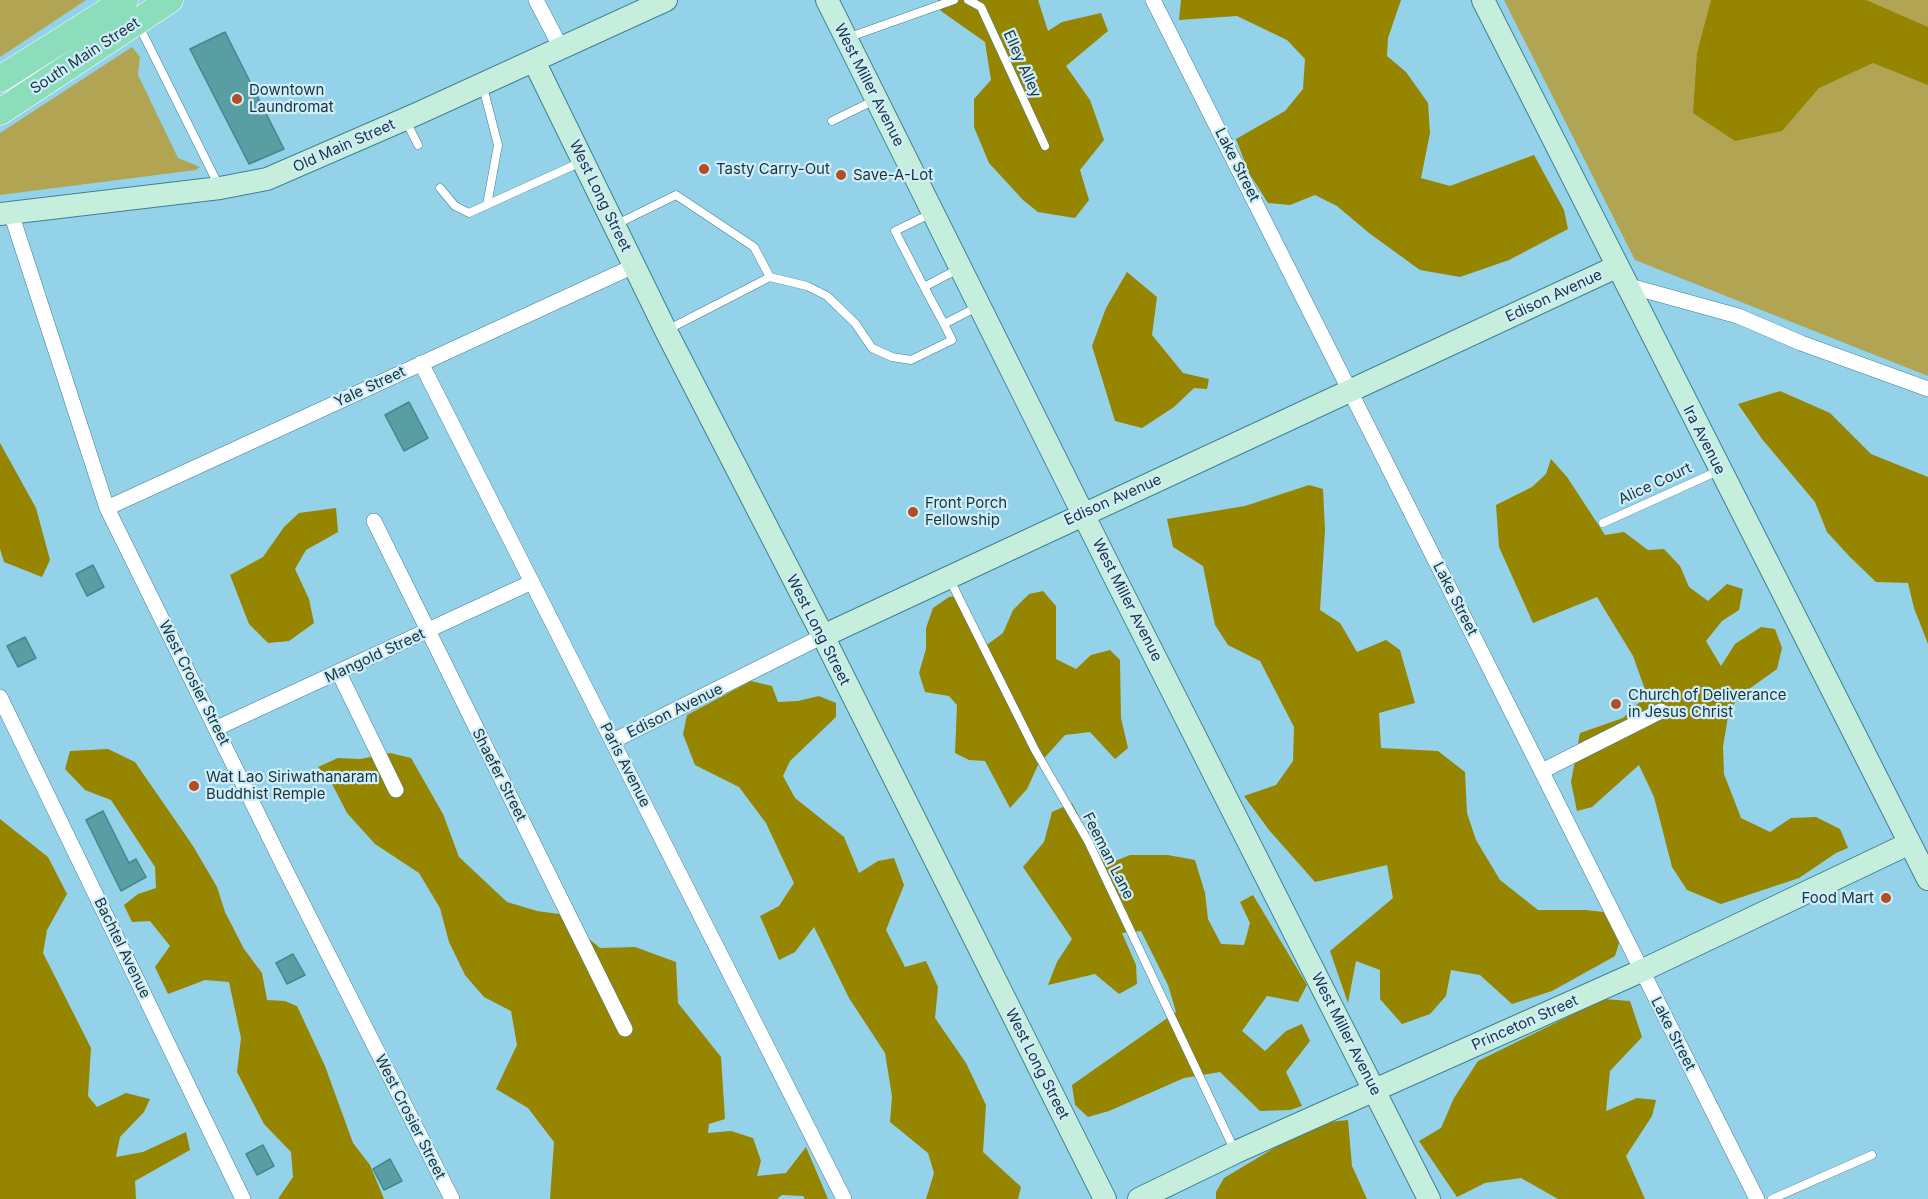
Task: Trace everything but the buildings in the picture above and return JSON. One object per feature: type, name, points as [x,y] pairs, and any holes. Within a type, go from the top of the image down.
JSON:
[{"type":"main road","name":"South Main Street","points":[[0,79],[131,11],[160,2]]},
{"type":"main road","name":"South Main Street","points":[[0,112],[131,11]]},
{"type":"street","points":[[536,0],[561,48]]},
{"type":"street","name":"Old Main Street","points":[[5,213],[220,188],[273,177],[666,0]]},
{"type":"street","name":"West Miller Avenue","points":[[827,0],[1429,1199]]},
{"type":"street","name":"Lake Street","points":[[1153,0],[1757,1199]]},
{"type":"street","name":"Ira Avenue","points":[[1483,0],[1908,844],[1928,879]]},
{"type":"street","name":"West Long Street","points":[[534,61],[666,331],[823,636],[1105,1199]]},
{"type":"street","name":"West Crosier Street","points":[[5,213],[107,508],[284,867],[452,1199]]},
{"type":"street","name":"Yale Street","points":[[107,508],[634,266]]},
{"type":"street","name":"Edison Avenue","points":[[613,741],[823,636],[1083,513],[1351,390],[1621,276],[1738,316],[1801,343],[1928,389]]},
{"type":"street","name":"Paris Avenue","points":[[421,363],[844,1199]]},
{"type":"street","name":"Shaefer Street","points":[[374,521],[626,1029]]},
{"type":"street","name":"Mangold Street","points":[[217,728],[532,582]]},
{"type":"street","points":[[339,673],[396,790]]},
{"type":"street","name":"Bachtel Avenue","points":[[0,697],[243,1199]]},
{"type":"street","points":[[1542,771],[1661,711]]},
{"type":"street","name":"Princeton Street","points":[[1139,1199],[1236,1152],[1641,970],[1908,844]]},
{"type":"lane","points":[[846,38],[954,0]]},
{"type":"lane","name":"Elley Alley","points":[[968,0],[981,7],[1045,146]]},
{"type":"lane","points":[[131,11],[220,188]]},
{"type":"lane","points":[[482,84],[498,145],[487,205]]},
{"type":"lane","points":[[832,121],[877,99]]},
{"type":"lane","points":[[405,119],[418,145]]},
{"type":"lane","points":[[440,188],[455,206],[469,213],[583,161]]},
{"type":"lane","points":[[614,226],[676,195],[754,247],[770,278]]},
{"type":"lane","points":[[666,331],[770,278],[807,286],[826,296],[855,323],[872,348],[892,357],[911,360],[952,340],[895,231],[933,213]]},
{"type":"lane","points":[[924,287],[961,268]]},
{"type":"lane","points":[[944,324],[979,306]]},
{"type":"lane","name":"Alice Court","points":[[1603,523],[1720,470]]},
{"type":"lane","name":"Feeman Lane","points":[[948,576],[1035,750],[1088,841],[1236,1152]]},
{"type":"lane","points":[[1772,1199],[1872,1155]]},
{"type":"shaded area","points":[[0,0],[86,0],[0,57]]},
{"type":"shaded area","points":[[938,0],[1038,0],[1048,31],[1062,22],[1101,13],[1108,31],[1066,66],[1090,100],[1104,140],[1080,170],[1089,200],[1075,218],[1038,212],[1023,200],[989,163],[974,127],[974,99],[991,80],[985,42],[941,11]]},
{"type":"shaded area","points":[[1181,0],[1401,0],[1388,38],[1387,56],[1406,72],[1428,103],[1430,133],[1421,178],[1450,186],[1534,155],[1564,210],[1568,229],[1509,260],[1460,277],[1420,270],[1369,233],[1337,206],[1315,195],[1290,205],[1268,203],[1249,173],[1236,139],[1285,111],[1303,89],[1305,59],[1287,40],[1237,16],[1179,20]]},
{"type":"shaded area","points":[[1504,0],[1928,0],[1928,376],[1635,260]]},
{"type":"shaded area","points":[[1711,0],[1866,0],[1928,27],[1928,85],[1873,63],[1819,88],[1782,131],[1735,141],[1693,113],[1697,53]]},
{"type":"shaded area","points":[[132,47],[140,57],[138,75],[178,158],[200,167],[196,170],[0,195],[0,133]]},
{"type":"shaded area","points":[[1127,272],[1157,297],[1152,335],[1183,373],[1209,379],[1207,389],[1194,388],[1174,407],[1142,428],[1115,421],[1092,346],[1106,308]]},
{"type":"shaded area","points":[[1780,391],[1830,413],[1871,454],[1928,477],[1928,644],[1914,608],[1908,583],[1876,582],[1850,557],[1827,532],[1815,502],[1762,439],[1738,404]]},
{"type":"shaded area","points":[[0,443],[36,508],[50,560],[42,577],[4,562],[0,549]]},
{"type":"shaded area","points":[[1551,459],[1567,477],[1605,535],[1624,532],[1648,550],[1664,549],[1680,566],[1689,587],[1708,601],[1727,584],[1743,589],[1739,610],[1722,621],[1706,641],[1721,666],[1735,644],[1761,627],[1775,629],[1782,648],[1777,669],[1742,694],[1729,710],[1723,747],[1724,774],[1741,818],[1770,832],[1791,818],[1816,817],[1840,829],[1848,848],[1836,853],[1799,878],[1721,904],[1687,890],[1672,867],[1654,797],[1639,765],[1592,807],[1577,811],[1571,782],[1580,733],[1623,718],[1647,695],[1633,656],[1597,597],[1533,623],[1499,547],[1496,505],[1532,487],[1546,474]]},
{"type":"shaded area","points":[[1309,485],[1323,489],[1325,530],[1320,610],[1340,623],[1357,652],[1386,640],[1400,650],[1415,703],[1379,713],[1381,748],[1438,751],[1465,772],[1467,813],[1476,840],[1500,880],[1538,910],[1586,910],[1612,913],[1619,943],[1615,956],[1552,991],[1512,1004],[1480,975],[1451,970],[1446,996],[1430,1014],[1402,1024],[1380,999],[1380,970],[1356,961],[1348,1003],[1330,951],[1393,898],[1387,865],[1315,882],[1269,830],[1244,796],[1276,785],[1293,761],[1294,727],[1260,661],[1228,645],[1215,625],[1203,566],[1173,547],[1167,519],[1245,506]]},
{"type":"shaded area","points":[[336,508],[338,532],[306,550],[295,569],[309,599],[314,623],[289,641],[268,643],[249,624],[230,575],[263,557],[284,527],[299,513]]},
{"type":"shaded area","points":[[1043,591],[1056,606],[1056,659],[1076,669],[1091,655],[1110,650],[1120,660],[1121,718],[1128,748],[1115,759],[1090,732],[1065,735],[1038,765],[1027,789],[1010,808],[985,761],[969,760],[955,753],[957,705],[949,696],[925,692],[919,673],[926,649],[926,628],[933,608],[949,597],[958,596],[984,647],[1003,633],[1013,610],[1029,594]]},
{"type":"shaded area","points":[[751,681],[772,686],[778,702],[798,701],[819,696],[836,703],[836,717],[790,761],[783,776],[795,798],[844,837],[859,873],[878,861],[894,858],[904,885],[886,930],[905,967],[926,961],[938,987],[935,1018],[966,1063],[986,1105],[983,1152],[1021,1187],[1018,1199],[926,1199],[934,1173],[928,1153],[890,1122],[892,1096],[885,1053],[849,998],[814,927],[795,952],[779,960],[760,916],[779,906],[794,883],[766,823],[739,787],[695,765],[683,734],[687,715]]},
{"type":"shaded area","points":[[108,749],[135,762],[193,846],[217,887],[225,912],[244,949],[262,973],[267,1000],[285,1001],[297,1006],[325,1066],[353,1143],[370,1165],[384,1199],[278,1199],[293,1177],[291,1152],[264,1124],[237,1072],[241,1038],[229,982],[205,980],[168,994],[155,967],[170,946],[150,921],[132,922],[124,905],[138,894],[156,888],[155,867],[111,800],[85,790],[65,769],[70,751]]},
{"type":"shaded area","points":[[390,753],[411,758],[443,814],[459,857],[507,902],[537,911],[559,914],[600,948],[635,947],[676,962],[678,1003],[721,1057],[725,1119],[709,1124],[708,1133],[731,1131],[753,1138],[761,1161],[757,1176],[786,1173],[806,1147],[828,1199],[805,1199],[803,1196],[782,1195],[777,1199],[550,1199],[554,1142],[528,1108],[496,1089],[517,1045],[511,1011],[484,997],[465,975],[449,942],[440,908],[419,873],[375,844],[347,813],[330,780],[318,767],[338,758],[360,759]]},
{"type":"shaded area","points":[[1072,803],[1093,844],[1108,864],[1130,855],[1168,855],[1195,860],[1205,893],[1208,919],[1221,944],[1244,945],[1250,923],[1240,902],[1253,895],[1307,985],[1298,1002],[1267,996],[1242,1031],[1265,1051],[1286,1031],[1302,1024],[1310,1041],[1286,1072],[1302,1106],[1290,1110],[1260,1111],[1220,1072],[1184,1078],[1109,1111],[1088,1117],[1075,1105],[1072,1085],[1176,1012],[1168,985],[1141,931],[1122,933],[1136,965],[1137,984],[1119,994],[1095,974],[1048,985],[1057,962],[1072,939],[1023,867],[1044,842],[1052,812]]},
{"type":"shaded area","points":[[0,819],[48,857],[67,894],[47,930],[43,953],[91,1048],[88,1096],[97,1107],[126,1093],[150,1099],[144,1112],[120,1137],[116,1157],[143,1152],[186,1132],[190,1150],[135,1181],[136,1199],[0,1199]]},
{"type":"shaded area","points":[[1604,999],[1630,1001],[1642,1037],[1610,1071],[1606,1111],[1637,1098],[1656,1100],[1652,1116],[1626,1156],[1645,1199],[1558,1199],[1521,1178],[1485,1183],[1457,1197],[1419,1141],[1441,1128],[1454,1098],[1478,1061]]},
{"type":"shaded area","points":[[1348,1120],[1352,1166],[1367,1199],[1216,1199],[1216,1192],[1224,1178],[1286,1141],[1329,1122]]},
{"type":"place","name":"Downtown Laundromat","points":[[237,99]]},
{"type":"place","name":"Tasty Carry-Out","points":[[704,169]]},
{"type":"place","name":"Save-A-Lot","points":[[841,175]]},
{"type":"place","name":"Front Porch Fellowship","points":[[913,512]]},
{"type":"place","name":"Church of Deliverance in Jesus Christ","points":[[1616,704]]},
{"type":"place","name":"Wat Lao Siriwathanaram Buddhist Remple","points":[[194,786]]},
{"type":"place","name":"Food Mart","points":[[1886,898]]}]
